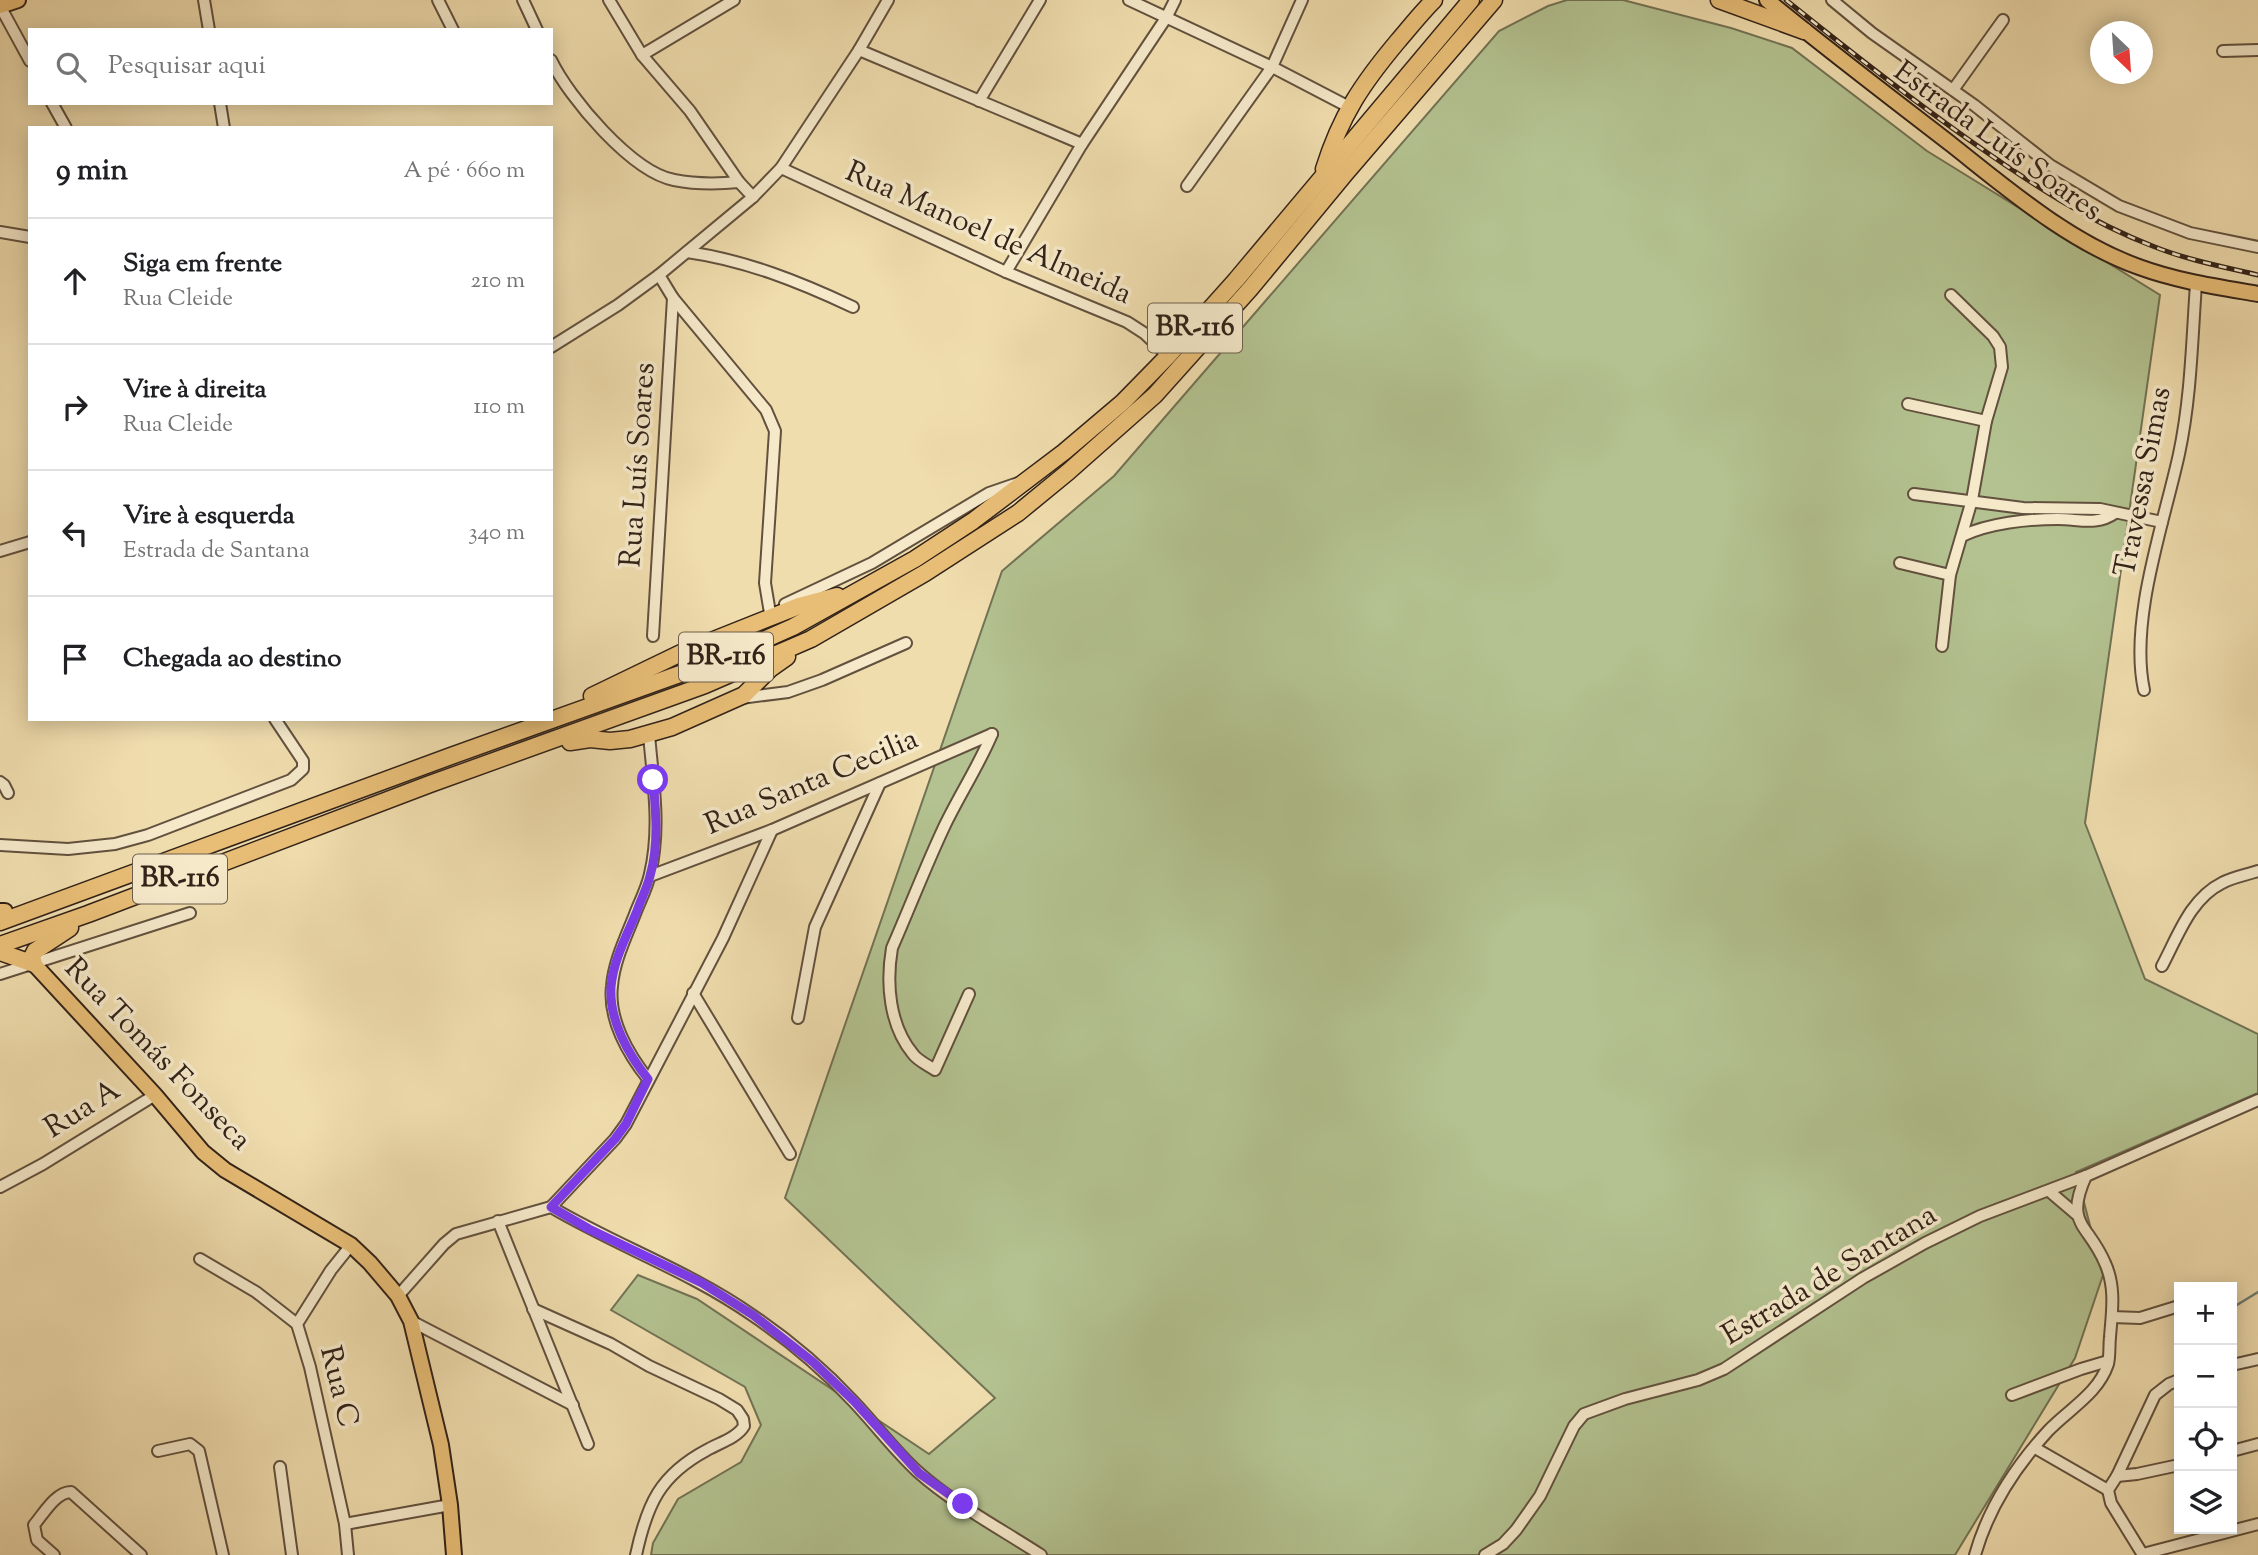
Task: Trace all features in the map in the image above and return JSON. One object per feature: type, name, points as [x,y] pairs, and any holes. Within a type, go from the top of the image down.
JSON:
[{"type":"highway","points":[[1321,178],[1334,137],[1349,107],[1374,71],[1434,0]]},
{"type":"highway","name":"BR-116","points":[[553,720],[719,660],[793,627],[915,559],[964,527],[1064,452],[1123,402],[1221,298],[1471,0]]},
{"type":"highway","name":"BR-116","points":[[0,945],[705,685],[811,639],[961,551],[1018,513],[1155,395],[1197,351],[1493,0]]},
{"type":"highway","points":[[1312,216],[1367,159],[1479,27],[1507,0]]},
{"type":"highway","points":[[1719,0],[1804,31]]},
{"type":"highway","points":[[360,812],[482,774],[545,749],[575,741],[610,741],[649,735],[735,699],[748,692],[785,658],[949,565],[961,551]]},
{"type":"highway","points":[[553,709],[607,690],[681,653],[766,617],[860,590]]},
{"type":"highway","points":[[388,779],[443,749],[519,721]]},
{"type":"highway","name":"BR-116","points":[[1,914],[80,892],[549,721]]},
{"type":"highway","points":[[34,964],[32,957],[35,951],[80,923],[88,914]]},
{"type":"highway","points":[[0,952],[34,964]]},
{"type":"main road","points":[[0,6],[18,0]]},
{"type":"main road","name":"Estrada Luís Soares","points":[[1767,0],[2024,202],[2078,237],[2138,267],[2196,284],[2258,294]]},
{"type":"main road","name":"Rua Tomás Fonseca","points":[[34,964],[155,1095],[203,1152],[225,1170],[351,1245],[376,1269],[398,1296],[411,1321],[441,1444],[454,1555]]},
{"type":"street","points":[[204,0],[209,28]]},
{"type":"street","points":[[438,0],[452,28]]},
{"type":"street","points":[[523,0],[536,28]]},
{"type":"street","points":[[609,0],[642,55],[690,111],[753,197]]},
{"type":"street","points":[[642,55],[734,0]]},
{"type":"street","points":[[553,346],[659,275],[753,197],[781,168],[859,50],[888,0]]},
{"type":"street","points":[[979,101],[1040,0]]},
{"type":"street","points":[[1129,0],[1272,67],[1349,107]]},
{"type":"street","points":[[1006,272],[1082,144],[1166,18],[1175,0]]},
{"type":"street","points":[[1187,186],[1272,67],[1302,0]]},
{"type":"street","points":[[1832,0],[1872,33],[1974,104],[2050,165],[2119,206],[2190,233],[2258,247]]},
{"type":"street","points":[[0,6],[28,57]]},
{"type":"street","points":[[1953,90],[2003,20]]},
{"type":"street","points":[[859,50],[1082,144]]},
{"type":"street","points":[[2223,51],[2258,50]]},
{"type":"street","points":[[553,64],[565,85],[597,125],[643,166],[673,180],[725,183],[739,181]]},
{"type":"street","points":[[53,105],[65,126]]},
{"type":"street","points":[[220,105],[224,126]]},
{"type":"street","name":"Rua Manoel de Almeida","points":[[781,168],[1006,272],[1128,322],[1168,356]]},
{"type":"street","points":[[0,232],[28,237]]},
{"type":"street","points":[[687,252],[711,255],[804,284],[853,307]]},
{"type":"street","points":[[659,275],[673,298],[773,422],[775,431],[765,583],[766,617],[805,594],[872,562],[989,493],[1024,482]]},
{"type":"street","name":"Travessa Simas","points":[[2144,690],[2139,660],[2140,638],[2162,522],[2180,452],[2187,403],[2196,284]]},
{"type":"street","points":[[1942,646],[1950,575],[1972,500],[1986,421],[2002,367],[2000,347],[1993,335],[1951,295]]},
{"type":"street","name":"Rua Luís Soares","points":[[653,636],[673,298]]},
{"type":"street","points":[[1909,404],[1986,421]]},
{"type":"street","points":[[1914,494],[2023,508],[2100,509],[2162,522]]},
{"type":"street","points":[[1962,536],[1994,524],[2058,519],[2088,522],[2104,520],[2116,513]]},
{"type":"street","points":[[0,551],[28,543]]},
{"type":"street","points":[[1900,563],[1950,575]]},
{"type":"street","points":[[735,699],[788,692],[906,643]]},
{"type":"street","points":[[0,845],[68,849],[115,844],[148,835],[292,780],[303,769],[303,761],[276,721]]},
{"type":"street","name":"Rua Santa Cecilia","points":[[650,876],[772,830],[992,734],[944,827],[892,948],[889,989],[898,1030],[914,1057],[935,1070],[969,994]]},
{"type":"street","points":[[648,1079],[623,1041],[614,1011],[611,987],[618,960],[650,876],[657,817],[649,735]]},
{"type":"street","points":[[0,782],[8,793]]},
{"type":"street","points":[[798,1018],[815,927],[880,783]]},
{"type":"street","points":[[398,1296],[456,1234],[551,1207],[615,1139],[626,1124],[723,938],[772,830]]},
{"type":"street","points":[[2162,966],[2193,908],[2203,895],[2221,883],[2258,871]]},
{"type":"street","points":[[0,974],[190,913]]},
{"type":"street","points":[[694,993],[790,1154]]},
{"type":"street","name":"Rua A","points":[[0,1187],[43,1164],[155,1095]]},
{"type":"street","name":"Estrada de Santana","points":[[1485,1555],[1503,1544],[1524,1519],[1540,1496],[1574,1426],[1584,1414],[1724,1370],[1863,1278],[1925,1243],[1980,1216],[2086,1176],[2258,1100]]},
{"type":"street","points":[[2076,1214],[2077,1198],[2086,1176]]},
{"type":"street","points":[[1975,1555],[1980,1538],[2012,1476],[2049,1431],[2093,1390],[2108,1361],[2112,1317],[2111,1285],[2106,1265],[2076,1214],[2049,1191]]},
{"type":"street","points":[[551,1207],[589,1229],[702,1283],[753,1315],[813,1362],[854,1401],[919,1473],[993,1527],[1041,1555]]},
{"type":"street","points":[[498,1221],[587,1444]]},
{"type":"street","name":"Rua C","points":[[348,1555],[345,1524],[310,1367],[297,1324],[331,1270],[351,1245]]},
{"type":"street","points":[[200,1259],[256,1292],[297,1324]]},
{"type":"street","points":[[2112,1317],[2140,1318],[2174,1308]]},
{"type":"street","points":[[533,1309],[611,1344],[649,1366],[719,1399],[737,1410],[743,1419],[744,1426],[738,1434],[695,1456],[672,1474],[652,1501],[636,1555]]},
{"type":"street","points":[[411,1321],[573,1405]]},
{"type":"street","points":[[2237,1364],[2258,1359]]},
{"type":"street","points":[[2011,1395],[2108,1361]]},
{"type":"street","points":[[2174,1382],[2155,1395],[2108,1490],[2111,1503],[2143,1555],[2258,1524]]},
{"type":"street","points":[[158,1451],[190,1444],[200,1451],[223,1555]]},
{"type":"street","points":[[2237,1450],[2258,1444]]},
{"type":"street","points":[[2035,1448],[2108,1490]]},
{"type":"street","points":[[2117,1476],[2137,1475],[2174,1466]]},
{"type":"street","points":[[280,1467],[292,1555]]},
{"type":"street","points":[[54,1555],[37,1540],[34,1525],[60,1494],[66,1491],[71,1492],[141,1555]]},
{"type":"street","points":[[345,1524],[450,1505]]},
{"type":"green space","points":[[1567,0],[1623,0],[1731,28],[1792,48],[1927,151],[2160,295],[2085,823],[2145,979],[2258,1034],[2258,1093],[2076,1172],[2103,1275],[2075,1358],[1955,1555],[651,1555],[653,1543],[678,1499],[741,1462],[761,1425],[745,1387],[611,1310],[638,1275],[697,1299],[929,1454],[995,1398],[785,1198],[1002,571],[1114,476],[1499,31],[1548,6]]},
{"type":"waterway","points":[[2237,1305],[2258,1292]]},
{"type":"railway","points":[[1786,0],[1948,125],[2060,200],[2107,226],[2155,247],[2258,275]]},
{"type":"route","points":[[653,780],[657,817],[650,876],[618,960],[611,987],[614,1011],[623,1041],[648,1079],[626,1124],[615,1139],[551,1207],[589,1229],[702,1283],[753,1315],[813,1362],[854,1401],[919,1473],[963,1504]]}]
